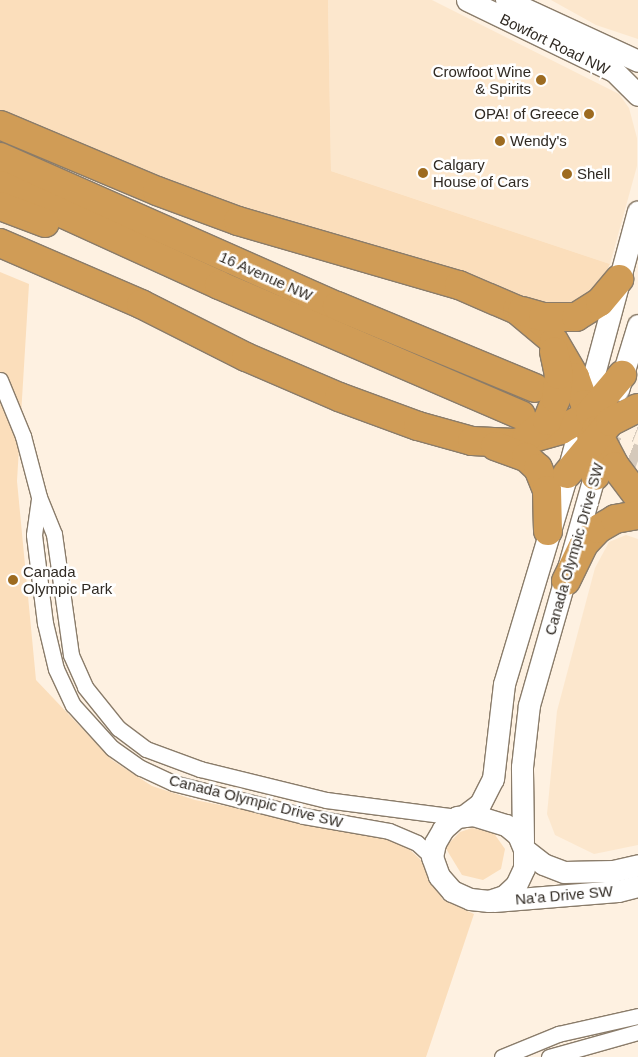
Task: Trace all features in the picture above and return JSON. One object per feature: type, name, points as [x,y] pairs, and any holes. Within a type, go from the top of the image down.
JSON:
[{"type":"highway","points":[[0,125],[238,221],[459,284],[517,310],[543,317],[576,317],[600,302],[619,279]]},
{"type":"highway","name":"16 Avenue NW","points":[[0,157],[337,306],[535,388]]},
{"type":"highway","name":"16 Avenue NW","points":[[0,185],[219,285],[521,415]]},
{"type":"highway","points":[[0,206],[219,285]]},
{"type":"highway","points":[[0,243],[141,304],[246,356],[339,397],[418,426],[487,443],[526,457],[538,468],[547,490],[548,531]]},
{"type":"highway","points":[[0,251],[141,304]]},
{"type":"highway","points":[[517,310],[547,334],[564,356],[593,420],[638,496]]},
{"type":"highway","points":[[515,443],[539,430],[556,400],[559,375],[547,334]]},
{"type":"highway","points":[[567,474],[593,420],[622,375]]},
{"type":"highway","points":[[487,443],[515,443],[541,438],[593,420],[638,408]]},
{"type":"highway","points":[[593,420],[595,476]]},
{"type":"highway","points":[[566,581],[584,544],[598,529],[615,519],[638,515]]},
{"type":"street","name":"Bowfort Road NW","points":[[467,0],[614,71],[638,96]]},
{"type":"street","name":"Bowfort Road NW","points":[[506,0],[638,61]]},
{"type":"street","points":[[593,420],[619,279],[638,211]]},
{"type":"street","points":[[622,375],[638,325]]},
{"type":"street","name":"Canada Olympic Drive SW","points":[[0,380],[23,436],[39,497],[54,534],[66,638],[77,672],[95,702],[132,739],[178,763],[326,800],[461,816],[480,804],[494,779],[504,684],[548,531],[567,474]]},
{"type":"street","name":"Canada Olympic Drive SW","points":[[524,845],[523,759],[529,705],[595,476]]},
{"type":"street","name":"Canada Olympic Drive SW","points":[[39,497],[34,535],[45,623],[56,669],[77,710],[112,748],[141,768],[173,783],[304,816],[389,831],[417,843],[432,857]]},
{"type":"street","points":[[461,816],[482,816],[498,821],[524,845],[524,868],[516,884],[504,896],[488,901],[470,899],[452,891],[439,876],[432,857],[438,836],[461,816]]},
{"type":"street","name":"Na'a Drive SW","points":[[524,845],[543,864],[564,872],[613,871],[638,865]]},
{"type":"street","name":"Na'a Drive SW","points":[[488,901],[618,891],[638,886]]},
{"type":"street","points":[[502,1057],[558,1034],[638,1016]]},
{"type":"street","points":[[549,1057],[638,1032]]},
{"type":"shaded area","points":[[0,0],[328,0],[331,171],[610,264],[598,290],[566,312],[172,187],[0,115]]},
{"type":"shaded area","points":[[328,0],[432,0],[619,94],[629,108],[637,138],[637,166],[610,264],[331,171]]},
{"type":"shaded area","points":[[551,0],[638,0],[638,39],[596,25]]},
{"type":"shaded area","name":"Canada Olympic Park","points":[[0,272],[29,284],[17,481],[36,680],[112,760],[152,786],[195,800],[392,839],[409,849],[423,862],[443,900],[474,914],[426,1057],[0,1057]]},
{"type":"shaded area","points":[[626,535],[638,539],[638,845],[594,854],[555,835],[547,814],[557,711],[595,568],[609,542]]},
{"type":"shaded area","points":[[472,828],[493,832],[505,849],[501,869],[483,880],[462,875],[445,847],[460,832]]},
{"type":"tunnel","points":[[598,413],[638,429]]},
{"type":"tunnel","points":[[590,441],[638,460]]},
{"type":"place","name":"Crowfoot Wine & Spirits","points":[[541,80]]},
{"type":"place","name":"OPA! of Greece","points":[[589,114]]},
{"type":"place","name":"Wendy's","points":[[500,141]]},
{"type":"place","name":"Calgary House of Cars","points":[[423,173]]},
{"type":"place","name":"Shell","points":[[567,174]]},
{"type":"place","name":"Canada Olympic Park","points":[[13,580]]}]
